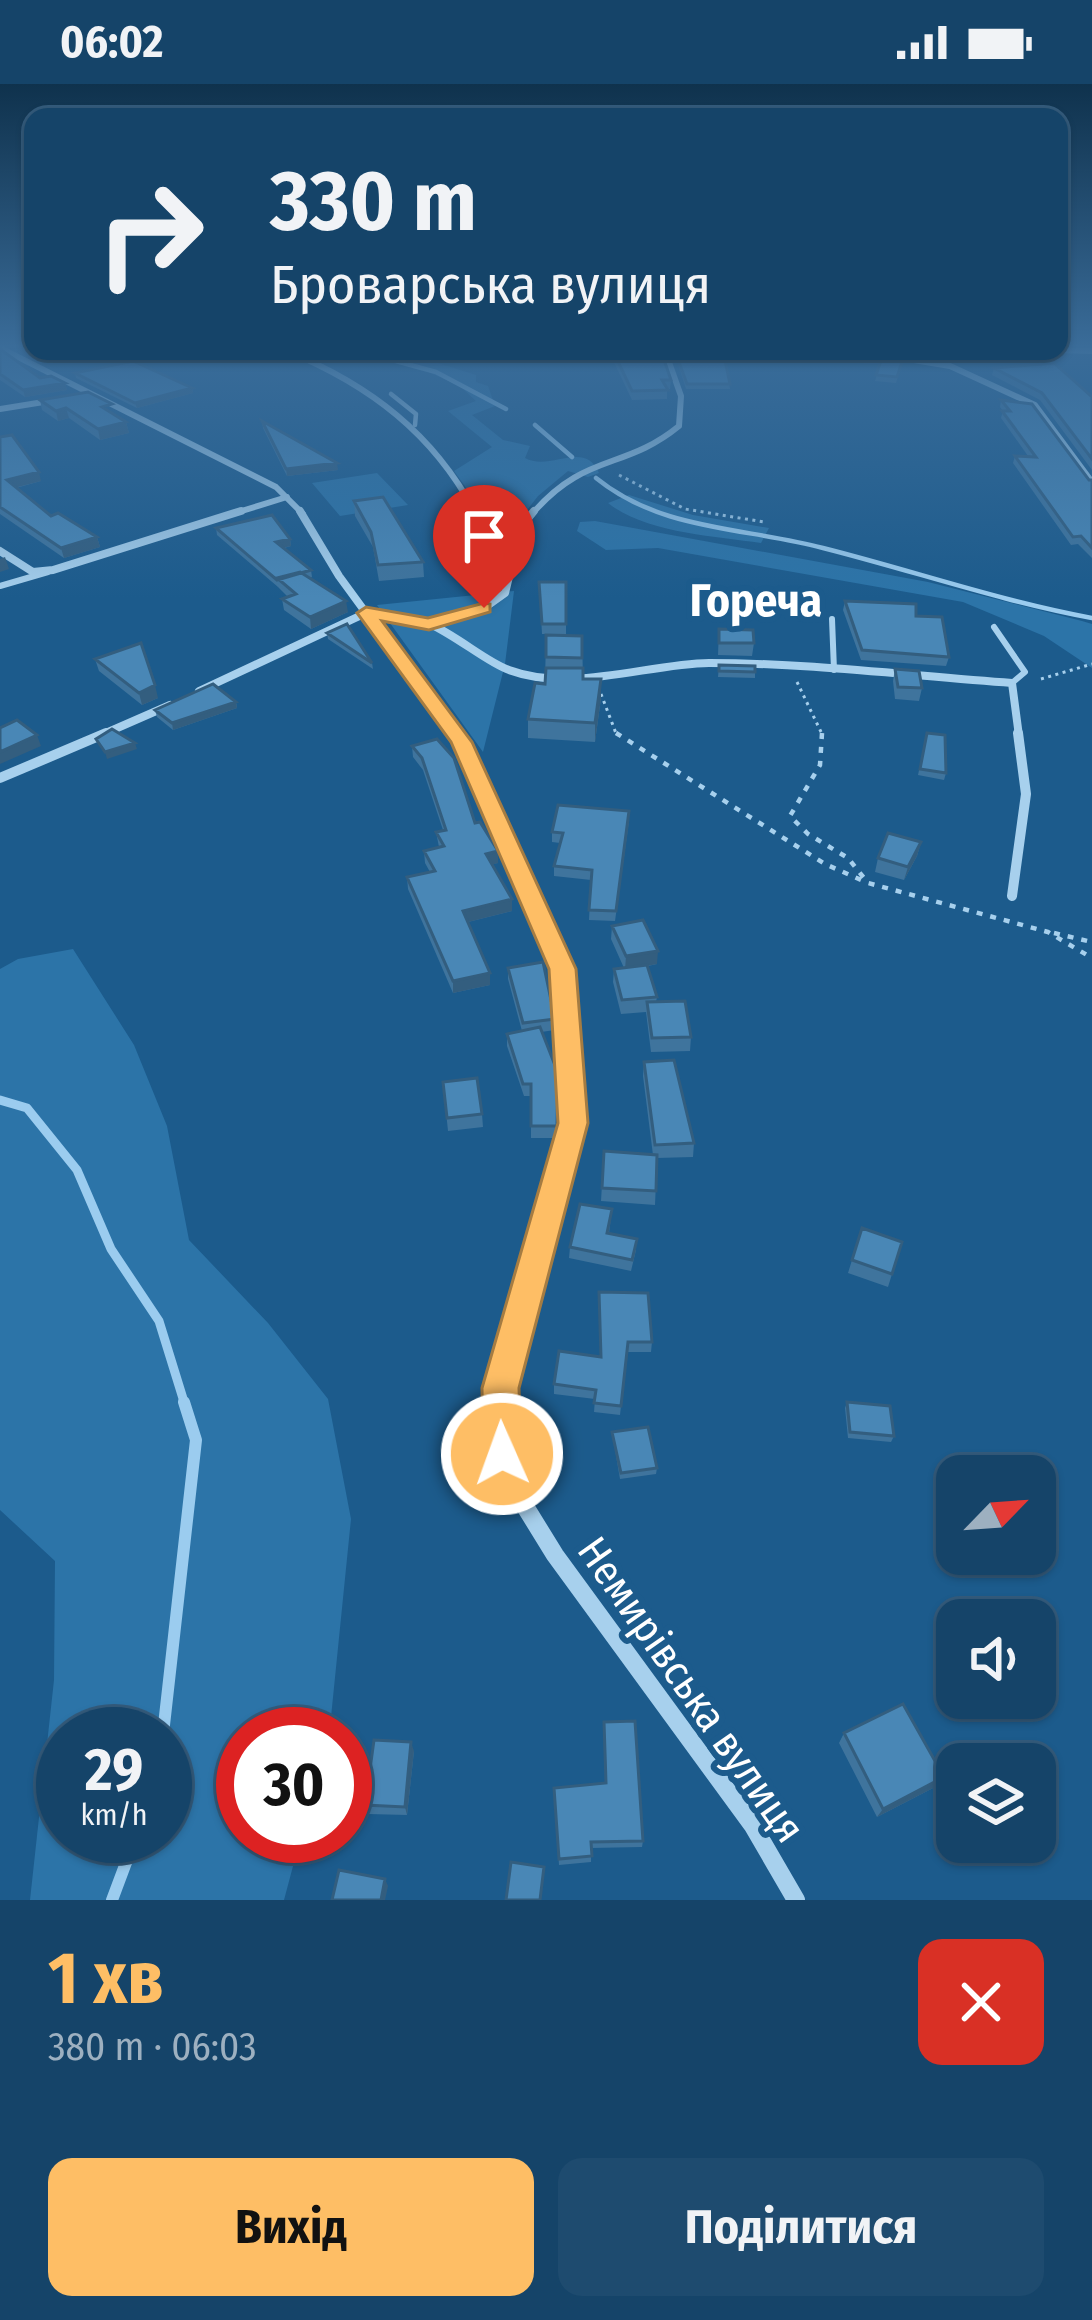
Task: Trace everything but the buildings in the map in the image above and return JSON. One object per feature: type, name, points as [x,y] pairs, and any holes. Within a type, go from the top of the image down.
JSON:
[{"type":"street","name":"Немирівська вулиця","points":[[160,429],[287,497],[461,742],[562,969],[573,1123],[500,1388],[502,1454],[518,1496],[555,1555],[753,1826],[796,1900]]},
{"type":"street","points":[[418,429],[479,513],[508,581]]},
{"type":"street","points":[[429,624],[484,608],[505,593],[521,527],[559,482],[599,462],[650,450],[676,429]]},
{"type":"street","points":[[1053,429],[1092,482]]},
{"type":"street","points":[[0,551],[33,572],[53,570],[287,497]]},
{"type":"street","points":[[0,778],[366,613],[429,624],[465,639],[507,670],[593,678],[677,664],[1012,683],[1026,794],[1012,896]]},
{"type":"lane","points":[[0,586],[53,570]]},
{"type":"lane","points":[[832,619],[834,670]]},
{"type":"lane","points":[[994,627],[1023,662],[1025,672],[1012,683]]},
{"type":"path","points":[[599,462],[685,509],[764,523]]},
{"type":"path","points":[[1012,683],[1092,664]]},
{"type":"path","points":[[787,668],[819,715],[826,748],[812,786],[790,816],[798,829],[854,856],[868,883]]},
{"type":"path","points":[[593,678],[618,736],[824,864],[868,883],[1092,942]]},
{"type":"path","points":[[1048,932],[1092,958]]},
{"type":"shaded area","points":[[470,429],[489,429],[503,440],[530,446],[525,458],[585,458],[599,473],[588,477],[568,471],[538,496],[514,527],[492,524],[454,471],[492,447]]},
{"type":"shaded area","points":[[377,473],[408,505],[340,516],[312,483]]},
{"type":"shaded area","points":[[629,495],[693,515],[769,528],[761,543],[661,527],[608,503]]},
{"type":"shaded area","points":[[580,522],[928,582],[1082,621],[1092,624],[1092,668],[1044,636],[963,602],[658,548],[606,550],[577,531]]},
{"type":"shaded area","points":[[514,591],[505,664],[483,752],[377,605]]},
{"type":"shaded area","points":[[73,949],[134,1045],[167,1126],[189,1240],[268,1323],[328,1399],[351,1519],[332,1707],[216,1707],[216,1863],[294,1863],[284,1900],[30,1900],[36,1845],[36,1863],[192,1863],[192,1707],[51,1707],[55,1561],[0,1510],[0,969],[18,959]]},
{"type":"waterway","points":[[539,429],[572,457]]},
{"type":"waterway","points":[[596,478],[621,495],[676,518],[823,548],[1092,618]]},
{"type":"waterway","points":[[0,1100],[27,1108],[77,1170],[111,1249],[159,1321],[185,1405]]},
{"type":"waterway","points":[[166,1707],[196,1440],[184,1402]]},
{"type":"waterway","points":[[112,1900],[126,1863]]},
{"type":"district","name":"Гореча","points":[[756,601]]},
{"type":"route","points":[[484,608],[429,624],[366,613],[461,742],[562,969],[573,1123],[500,1388],[497,1424],[502,1454]]}]
